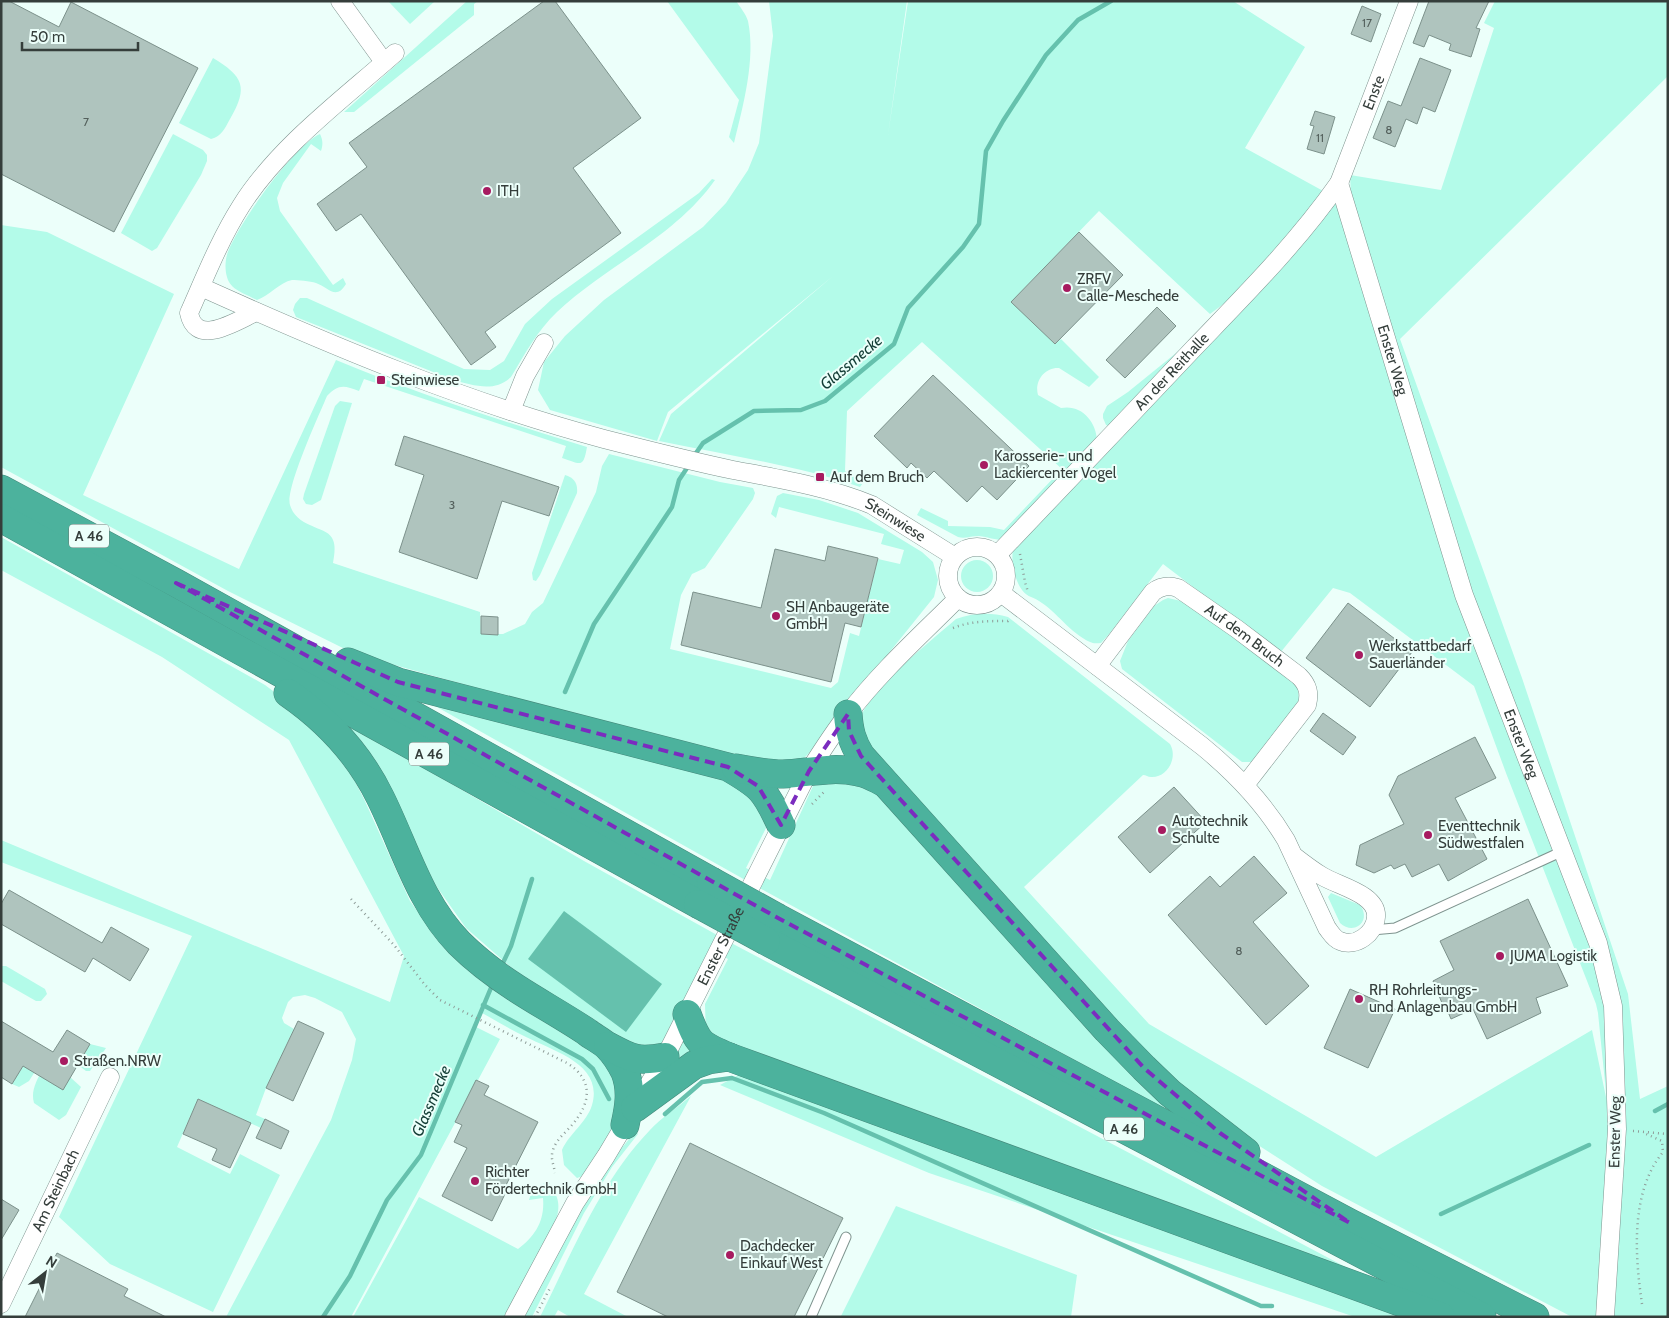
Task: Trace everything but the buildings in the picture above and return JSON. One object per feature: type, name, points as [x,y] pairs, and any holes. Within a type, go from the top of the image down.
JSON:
[{"type":"highway","name":"A 46","points":[[1,489],[176,583],[705,893]]},
{"type":"highway","name":"A 46","points":[[1,518],[159,604],[705,893],[1482,1317]]},
{"type":"highway","points":[[176,583],[346,661],[398,682],[728,767],[766,774],[829,770],[858,772],[886,784]]},
{"type":"highway","points":[[159,604],[315,712],[350,748],[374,784],[417,881],[434,912],[460,943],[488,968],[514,987],[608,1046],[638,1060],[664,1057]]},
{"type":"highway","points":[[848,714],[849,731],[855,747],[861,756],[1107,1030],[1170,1093],[1220,1133],[1350,1223]]},
{"type":"highway","points":[[728,767],[758,786],[772,806],[781,826]]},
{"type":"highway","name":"A 46","points":[[772,930],[1535,1317]]},
{"type":"highway","points":[[687,1014],[694,1035],[701,1043],[713,1051],[1441,1317]]},
{"type":"highway","points":[[608,1046],[622,1066],[628,1082],[630,1116]]},
{"type":"highway","points":[[630,1116],[694,1065],[708,1060],[729,1057]]},
{"type":"street","points":[[256,312],[211,331],[202,331],[190,320],[189,313],[224,235],[258,182],[294,143],[389,58],[340,1]]},
{"type":"street","name":"Enste","points":[[1339,183],[1409,1]]},
{"type":"street","name":"An der Reithalle","points":[[998,554],[1243,296],[1314,218],[1339,183]]},
{"type":"street","name":"Enster Weg","points":[[1339,183],[1464,595],[1598,943],[1607,977],[1613,1006],[1617,1130],[1605,1317]]},
{"type":"street","name":"Steinwiese","points":[[200,287],[386,367],[511,411],[603,439],[705,464],[817,488],[862,501],[881,510],[954,557]]},
{"type":"street","points":[[511,411],[525,376],[544,343]]},
{"type":"street","points":[[978,546],[998,554],[1005,567],[1007,576],[1001,593],[994,600],[986,604],[966,603],[958,598],[951,590],[948,570],[958,552],[978,546]]},
{"type":"street","name":"Auf dem Bruch","points":[[1098,666],[1153,592],[1162,587],[1172,586],[1178,588],[1238,629],[1299,676],[1309,692],[1307,705],[1245,785]]},
{"type":"street","points":[[1001,593],[1202,746],[1245,785],[1278,827],[1294,856],[1327,928],[1336,939],[1341,942],[1354,942],[1363,938],[1372,930],[1376,918],[1376,908],[1372,902],[1361,894],[1323,877],[1294,856]]},
{"type":"street","name":"Enster Straße","points":[[514,1317],[575,1203],[630,1116],[664,1057],[809,771],[848,714],[888,668],[958,598]]},
{"type":"street","name":"Am Steinbach","points":[[1,1304],[110,1077]]},
{"type":"lane","points":[[1372,930],[1395,928],[1563,851]]},
{"type":"lane","points":[[811,1317],[846,1237]]},
{"type":"path","points":[[352,899],[440,1000],[566,1063],[574,1068],[585,1082],[587,1096],[584,1107],[553,1148],[551,1156],[556,1173]]},
{"type":"path","points":[[1617,1130],[1668,1134]]},
{"type":"path","points":[[1642,1304],[1637,1270],[1639,1217],[1643,1187],[1656,1160],[1663,1152],[1662,1141],[1644,1132]]},
{"type":"highlighted area","points":[[176,583],[398,682],[728,767],[758,786],[781,825],[809,771],[848,714],[849,731],[861,756],[1144,1068],[1220,1133],[1350,1223],[778,918]]},
{"type":"shaded area","points":[[388,1],[435,1],[410,24]]},
{"type":"shaded area","points":[[467,1],[478,1],[474,4],[474,15],[354,112],[344,112]]},
{"type":"shaded area","points":[[667,1],[736,1],[746,16],[750,36],[749,67],[734,143],[729,137],[739,100]]},
{"type":"shaded area","points":[[769,1],[907,1],[888,135],[908,1],[1233,1],[1305,47],[1245,148],[1325,192],[1250,284],[1210,314],[1099,211],[1012,301],[1055,344],[1061,339],[1099,377],[1089,387],[1059,368],[1054,368],[1045,372],[1039,380],[1037,390],[1038,395],[1061,408],[1068,407],[1081,411],[1086,415],[1094,426],[1097,440],[1004,540],[979,536],[958,537],[917,515],[921,508],[948,521],[948,526],[990,527],[1004,530],[1062,469],[922,342],[847,411],[845,471],[863,483],[860,487],[786,466],[659,441],[671,414],[833,276],[668,412],[657,441],[550,410],[538,390],[544,362],[565,336],[604,300],[703,227],[726,203],[748,170],[759,143],[773,36]]},
{"type":"shaded area","points":[[1495,1],[1668,1],[1668,76],[1400,339],[1522,678],[1628,994],[1640,1099],[1668,1086],[1668,1317],[1572,1317],[1322,1186],[1247,1138],[1156,1063],[868,753],[858,721],[866,707],[889,679],[956,619],[982,614],[1008,617],[1170,744],[1172,749],[1172,760],[1167,770],[1157,776],[1143,775],[1024,887],[1149,1024],[1376,1157],[1592,1030],[1607,1102],[1596,1004],[1474,686],[1350,593],[1333,588],[1280,653],[1163,564],[1110,633],[1101,643],[1093,643],[1076,633],[1046,606],[1024,593],[1016,578],[1013,567],[1014,546],[1336,199],[1351,196],[1350,175],[1441,190],[1494,28],[1484,23]]},
{"type":"shaded area","points":[[213,58],[223,64],[237,77],[241,90],[236,108],[225,128],[221,134],[211,139],[179,123]]},
{"type":"shaded area","points":[[173,134],[203,150],[207,155],[207,161],[201,175],[157,248],[152,251],[121,233]]},
{"type":"shaded area","points":[[320,134],[322,138],[321,151],[311,144],[283,183],[277,198],[280,211],[333,285],[343,278],[346,284],[339,292],[335,292],[316,283],[292,280],[283,283],[257,300],[231,285],[226,275],[227,255],[241,226],[267,188],[296,154],[309,141]]},
{"type":"shaded area","points":[[712,179],[715,180],[699,200],[680,218],[557,312],[537,335],[511,377],[498,385],[483,386],[453,380],[296,317],[293,310],[300,298],[307,298],[464,369],[490,370],[504,361],[525,324],[552,299],[699,193]]},
{"type":"shaded area","points":[[1,225],[47,232],[174,294],[83,495],[239,569],[336,360],[460,406],[587,447],[582,462],[573,462],[562,458],[566,446],[364,379],[359,391],[342,387],[335,389],[327,396],[297,468],[290,497],[290,505],[294,513],[299,519],[330,535],[334,546],[333,563],[480,612],[481,634],[503,634],[525,624],[532,612],[543,603],[596,492],[602,466],[609,454],[720,482],[753,488],[755,493],[753,499],[705,568],[692,574],[681,595],[670,649],[831,688],[838,682],[850,633],[859,636],[878,559],[900,564],[904,550],[881,544],[884,534],[779,507],[776,518],[771,514],[777,496],[783,493],[819,500],[858,513],[922,552],[933,562],[938,580],[934,597],[884,659],[844,703],[810,752],[798,764],[782,768],[545,707],[355,654],[228,591],[1,467]]},
{"type":"shaded area","points":[[1186,345],[1109,426],[1106,425],[1103,414],[1107,406],[1128,392]]},
{"type":"shaded area","points":[[340,401],[352,403],[321,500],[312,505],[306,504],[303,499],[304,494],[335,406]]},
{"type":"shaded area","points":[[565,475],[575,481],[577,493],[536,581],[533,580],[532,573]]},
{"type":"shaded area","points":[[1,537],[265,685],[293,706],[338,748],[364,799],[410,901],[446,950],[495,984],[592,1045],[618,1076],[618,1123],[583,1176],[577,1178],[564,1165],[562,1150],[590,1111],[594,1091],[591,1079],[584,1069],[574,1061],[482,1013],[476,1027],[500,1039],[351,1317],[226,1317],[331,1120],[352,1060],[356,1039],[342,1012],[305,995],[293,997],[288,1002],[282,1018],[284,1023],[294,1029],[266,1088],[256,1115],[265,1119],[261,1128],[198,1099],[177,1147],[230,1174],[240,1154],[280,1175],[213,1312],[110,1264],[59,1217],[192,936],[1,862],[1,840],[390,1002],[404,956],[289,740],[162,657],[1,570]]},
{"type":"shaded area","points":[[977,560],[989,564],[993,576],[989,588],[977,592],[965,588],[961,576],[965,564]]},
{"type":"shaded area","points":[[1168,598],[1181,601],[1192,607],[1291,680],[1298,689],[1299,701],[1255,760],[1242,762],[1122,669],[1120,661],[1128,641],[1154,606]]},
{"type":"shaded area","points":[[412,693],[725,774],[759,796],[768,824],[746,868],[770,880],[813,786],[845,778],[883,794],[1201,1129],[765,891]]},
{"type":"shaded area","points":[[342,720],[584,861],[735,945],[1357,1273],[706,1038],[705,1004],[728,959],[711,949],[664,1042],[656,1049],[637,1053],[514,970],[466,928],[427,873]]},
{"type":"shaded area","points":[[1331,893],[1360,905],[1364,916],[1360,925],[1351,928],[1345,927],[1340,923],[1328,897]]},
{"type":"shaded area","points":[[564,911],[662,984],[626,1032],[528,959]]},
{"type":"shaded area","points":[[1,966],[6,966],[45,989],[47,994],[41,1001],[36,1001],[1,981]]},
{"type":"shaded area","points":[[686,1036],[698,1050],[665,1076]]},
{"type":"shaded area","points":[[90,1044],[106,1048],[90,1071],[86,1071],[78,1065]]},
{"type":"shaded area","points":[[34,1048],[41,1062],[29,1081],[19,1087],[12,1084]]},
{"type":"shaded area","points":[[746,1071],[1416,1317],[1355,1317],[929,1173],[720,1085]]},
{"type":"shaded area","points":[[39,1076],[70,1077],[81,1087],[66,1115],[59,1120],[34,1103],[33,1092]]},
{"type":"shaded area","points":[[691,1096],[584,1294],[628,1317],[570,1317],[558,1310],[554,1317],[540,1317],[588,1219],[616,1172],[650,1130]]},
{"type":"shaded area","points":[[636,1131],[638,1134],[612,1167],[584,1213],[532,1317],[524,1317],[573,1222],[609,1163]]},
{"type":"shaded area","points":[[549,1182],[558,1200],[556,1221],[507,1317],[353,1317],[419,1197],[518,1249],[534,1233],[542,1214],[543,1198],[529,1200],[533,1190]]},
{"type":"shaded area","points":[[896,1206],[1077,1275],[1071,1317],[841,1316]]},
{"type":"waterway","name":"Glassmecke","points":[[694,456],[703,443],[754,411],[801,410],[825,401],[894,344],[908,308],[963,247],[979,224],[986,151],[1003,121],[1046,55],[1078,20],[1111,1]]},
{"type":"waterway","name":"Glassmecke","points":[[565,692],[594,624],[672,507],[679,480],[689,465]]},
{"type":"waterway","name":"Glassmecke","points":[[501,967],[511,946],[532,879]]},
{"type":"waterway","name":"Glassmecke","points":[[323,1317],[350,1276],[387,1200],[421,1155],[493,983]]},
{"type":"waterway","points":[[483,1005],[582,1059],[593,1069],[609,1099]]},
{"type":"waterway","points":[[665,1114],[702,1082],[732,1078],[824,1113],[1261,1306],[1272,1306]]},
{"type":"waterway","points":[[1655,1111],[1668,1104]]},
{"type":"waterway","points":[[1441,1214],[1589,1145]]},
{"type":"place","name":"ITH","points":[[487,191]]},
{"type":"place","name":"ZRFV Calle-Meschede","points":[[1067,288]]},
{"type":"place","name":"Steinwiese","points":[[381,380]]},
{"type":"place","name":"Karosserie- und Lackiercenter Vogel","points":[[984,465]]},
{"type":"place","name":"Auf dem Bruch","points":[[820,477]]},
{"type":"place","name":"SH Anbaugeräte GmbH","points":[[776,616]]},
{"type":"place","name":"Werkstattbedarf Sauerländer","points":[[1359,655]]},
{"type":"place","name":"Autotechnik Schulte","points":[[1162,830]]},
{"type":"place","name":"Eventtechnik Südwestfalen","points":[[1428,835]]},
{"type":"place","name":"JUMA Logistik","points":[[1500,956]]},
{"type":"place","name":"RH Rohrleitungs- und Anlagenbau GmbH","points":[[1359,999]]},
{"type":"place","name":"Straßen.NRW","points":[[64,1061]]},
{"type":"place","name":"Richter Fördertechnik GmbH","points":[[475,1181]]},
{"type":"place","name":"Dachdecker Einkauf West","points":[[730,1255]]}]
